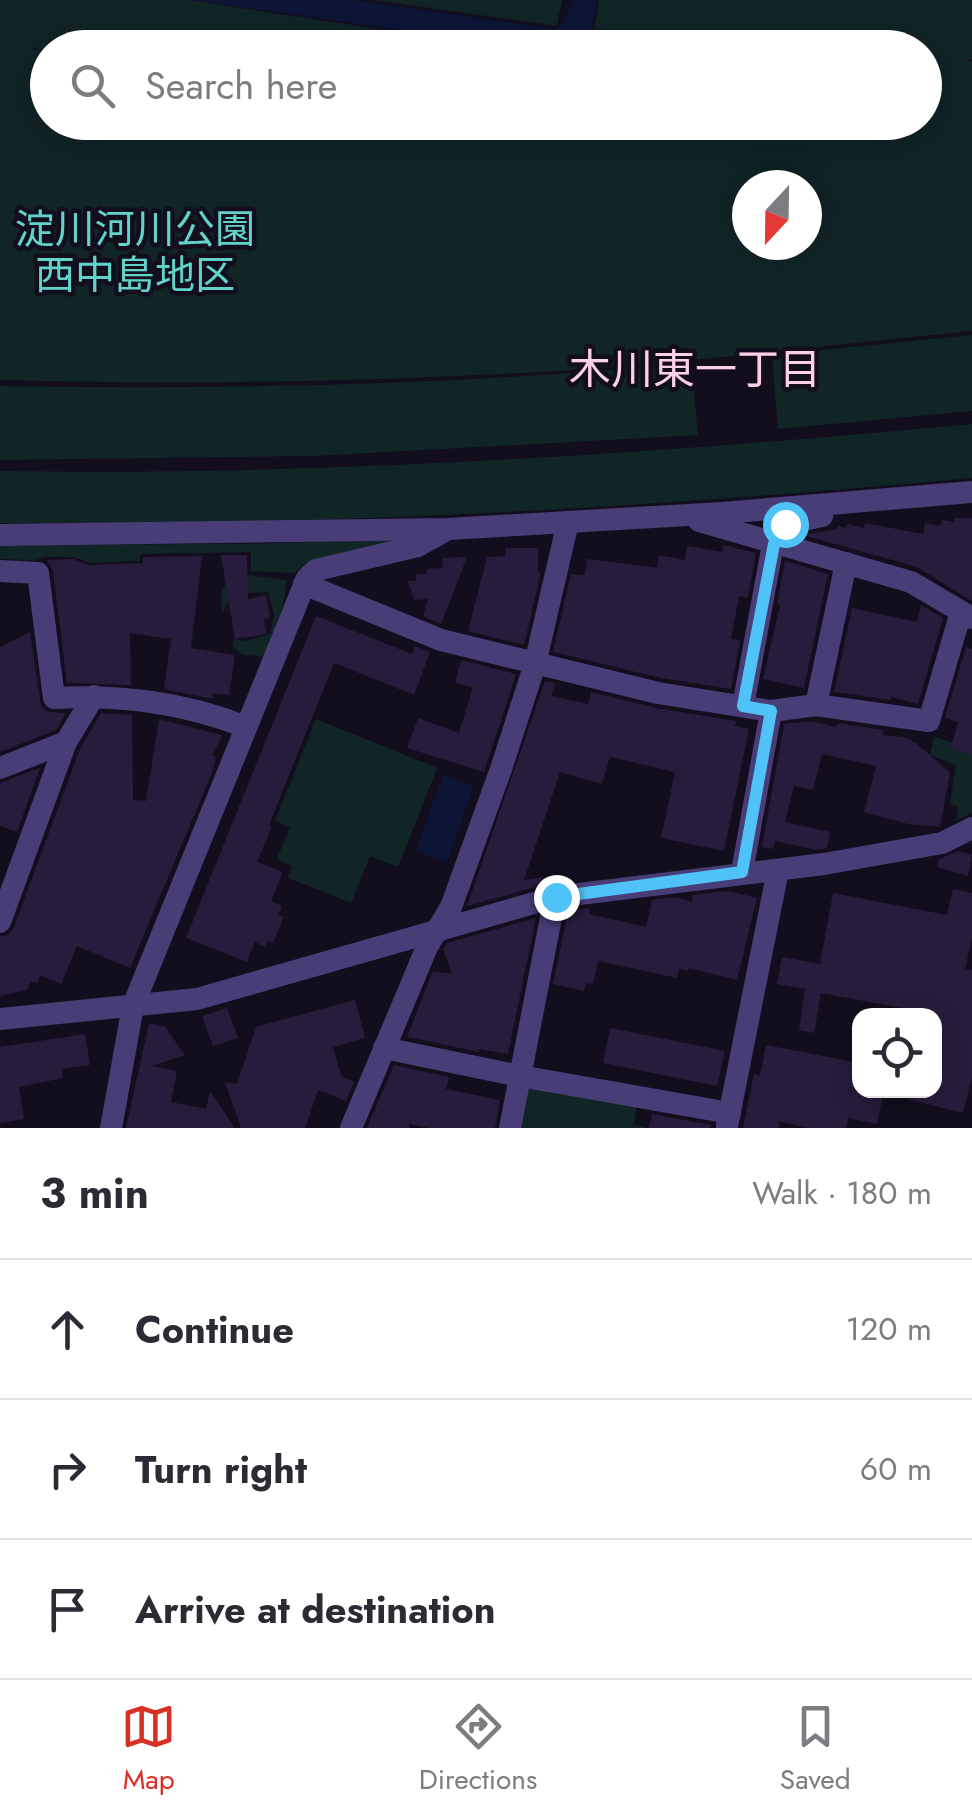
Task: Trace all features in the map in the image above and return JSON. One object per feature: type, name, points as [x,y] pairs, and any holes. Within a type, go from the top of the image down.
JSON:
[{"type":"street","points":[[0,534],[448,529],[972,492]]},
{"type":"street","points":[[743,706],[774,544],[785,524],[819,518],[847,503]]},
{"type":"street","points":[[304,584],[440,640],[658,693],[771,711],[816,705],[928,721],[967,615],[911,582],[682,515]]},
{"type":"street","points":[[351,1128],[428,947],[442,927],[501,769],[535,664],[568,522]]},
{"type":"street","points":[[111,1128],[133,1006],[304,584],[316,570],[418,546],[448,529]]},
{"type":"street","points":[[816,705],[846,564]]},
{"type":"street","points":[[0,571],[38,573],[54,698],[94,696],[171,704],[246,727]]},
{"type":"street","points":[[0,922],[66,742],[94,696]]},
{"type":"street","points":[[742,872],[771,711]]},
{"type":"street","points":[[0,768],[66,742]]},
{"type":"street","points":[[0,1019],[197,999],[556,897],[880,855],[942,843],[972,828]]},
{"type":"street","points":[[384,1048],[728,1120],[778,870]]},
{"type":"street","points":[[510,1128],[556,897]]},
{"type":"green space","name":"淀川河川公園 西中島地区","points":[[0,0],[189,0],[383,30],[30,30],[30,140],[942,140],[942,63],[966,59],[972,62],[972,331],[571,370],[286,381],[0,380]]},
{"type":"green space","points":[[373,0],[562,0],[557,26]]},
{"type":"green space","points":[[599,0],[972,0],[972,59],[942,62],[942,30],[594,30]]},
{"type":"green space","points":[[972,335],[972,411],[778,429],[772,355]]},
{"type":"green space","points":[[691,363],[698,435],[315,456],[0,460],[0,386],[346,384]]},
{"type":"green space","points":[[972,424],[972,478],[486,513],[0,523],[0,471],[243,470],[486,461]]},
{"type":"green space","points":[[387,539],[388,544],[305,564],[294,573],[251,571],[251,552],[141,554],[140,561],[89,563],[75,557],[0,559],[0,545]]},
{"type":"green space","points":[[240,574],[287,580],[282,609],[264,657],[242,654],[232,646],[234,639],[246,641],[270,634],[274,615],[268,592],[244,590],[231,593],[223,612],[223,590]]},
{"type":"green space","points":[[316,719],[437,768],[398,867],[370,856],[351,903],[288,878],[292,866],[277,859],[290,827],[275,821]]},
{"type":"green space","points":[[934,737],[972,748],[972,813],[956,821],[958,806],[950,804],[956,765],[930,755]]},
{"type":"green space","points":[[524,1085],[636,1107],[634,1125],[647,1128],[515,1128]]},
{"type":"water","points":[[193,0],[354,0],[558,29],[574,0],[597,0],[592,30],[400,30]]},
{"type":"water","points":[[443,775],[474,786],[447,862],[416,851]]},
{"type":"building","points":[[954,518],[972,518],[972,601],[917,567],[803,535],[838,526],[846,528],[847,524],[864,528],[865,523],[923,534],[925,523],[940,526],[942,520],[954,522]]},
{"type":"building","points":[[724,545],[756,553],[748,598],[739,596],[731,639],[740,640],[731,689],[661,678],[553,652],[571,574],[585,575],[587,559],[657,568],[659,555],[685,560],[687,546],[722,552]]},
{"type":"building","points":[[505,548],[538,548],[541,572],[524,645],[468,631],[487,557],[505,556]]},
{"type":"building","points":[[221,555],[247,555],[248,599],[266,595],[270,618],[264,619],[267,634],[235,639]]},
{"type":"building","points":[[202,556],[191,648],[235,655],[229,695],[213,693],[212,699],[164,689],[171,639],[130,633],[131,685],[67,683],[53,571],[47,560],[73,559],[89,565],[143,563],[143,557]]},
{"type":"building","points":[[467,557],[441,624],[423,616],[428,599],[414,600],[408,581],[416,581],[416,574],[427,574],[427,569],[443,568],[442,558]]},
{"type":"building","points":[[785,561],[828,574],[804,688],[763,679],[780,605],[777,604]]},
{"type":"building","points":[[921,605],[943,618],[918,704],[891,697],[834,692],[852,608],[917,622]]},
{"type":"building","points":[[316,616],[412,654],[415,646],[430,652],[414,695],[334,663],[257,862],[283,872],[271,901],[282,906],[278,915],[284,917],[273,943],[268,941],[265,947],[255,942],[247,962],[186,938]]},
{"type":"building","points":[[30,632],[41,706],[48,712],[66,713],[56,730],[0,752],[0,647]]},
{"type":"building","points":[[966,647],[972,649],[972,755],[951,749],[958,722],[945,718]]},
{"type":"building","points":[[461,660],[516,674],[484,772],[407,748],[418,718],[459,733],[473,687],[455,683]]},
{"type":"building","points":[[545,681],[555,683],[551,696],[588,704],[591,692],[736,721],[735,726],[749,729],[724,851],[661,838],[675,772],[610,757],[602,784],[560,772],[524,880],[553,876],[554,882],[467,906]]},
{"type":"building","points":[[101,713],[132,715],[133,800],[146,801],[159,719],[222,735],[213,755],[216,757],[211,775],[130,968],[77,946],[61,984],[40,975],[27,990],[0,996],[0,937],[14,927],[80,749]]},
{"type":"building","points":[[811,721],[884,730],[882,735],[916,743],[950,773],[940,827],[908,824],[864,812],[876,766],[822,754],[813,790],[794,786],[785,822],[830,832],[827,848],[817,850],[775,841],[773,849],[762,847],[784,724]]},
{"type":"building","points":[[40,768],[17,832],[0,826],[0,783]]},
{"type":"building","points":[[959,851],[972,855],[968,876],[937,867],[939,859]]},
{"type":"building","points":[[953,889],[972,893],[972,937],[965,969],[972,970],[972,1077],[963,1113],[904,1098],[942,1098],[942,1008],[902,1008],[821,993],[814,1033],[799,1030],[805,989],[777,984],[782,957],[820,964],[833,893],[947,915]]},
{"type":"building","points":[[729,891],[757,898],[737,980],[689,968],[679,969],[677,978],[598,961],[593,984],[586,983],[584,991],[553,984],[568,911],[590,908],[589,914],[646,927],[652,900],[675,897],[693,902],[692,895]]},
{"type":"building","points":[[536,918],[508,1054],[407,1037],[433,971],[452,974],[443,949],[447,943]]},
{"type":"building","points":[[355,1000],[365,1038],[333,1047],[341,1076],[354,1082],[346,1101],[318,1090],[305,1128],[241,1128],[225,1082],[237,1084],[256,1027]]},
{"type":"building","points":[[227,1008],[238,1038],[213,1046],[202,1016]]},
{"type":"building","points":[[149,1023],[165,1027],[185,1055],[152,1066],[177,1071],[171,1102],[206,1109],[210,1091],[235,1128],[126,1128]]},
{"type":"building","points":[[610,1028],[725,1051],[717,1086],[603,1063]]},
{"type":"building","points":[[85,1034],[90,1065],[62,1069],[63,1078],[19,1087],[24,1119],[0,1123],[0,1047]]},
{"type":"building","points":[[766,1045],[852,1061],[852,1098],[882,1098],[877,1124],[848,1118],[846,1128],[809,1128],[778,1121],[779,1128],[743,1128],[754,1074],[760,1076]]},
{"type":"building","points":[[394,1065],[449,1077],[446,1089],[500,1100],[495,1128],[429,1128],[409,1124],[409,1128],[367,1128]]},
{"type":"building","points":[[652,1114],[711,1125],[649,1128]]},
{"type":"district","name":"木川東一丁目","points":[[695,369]]},
{"type":"route","points":[[556,897],[742,872],[771,711],[743,706],[774,544],[785,524]]}]
